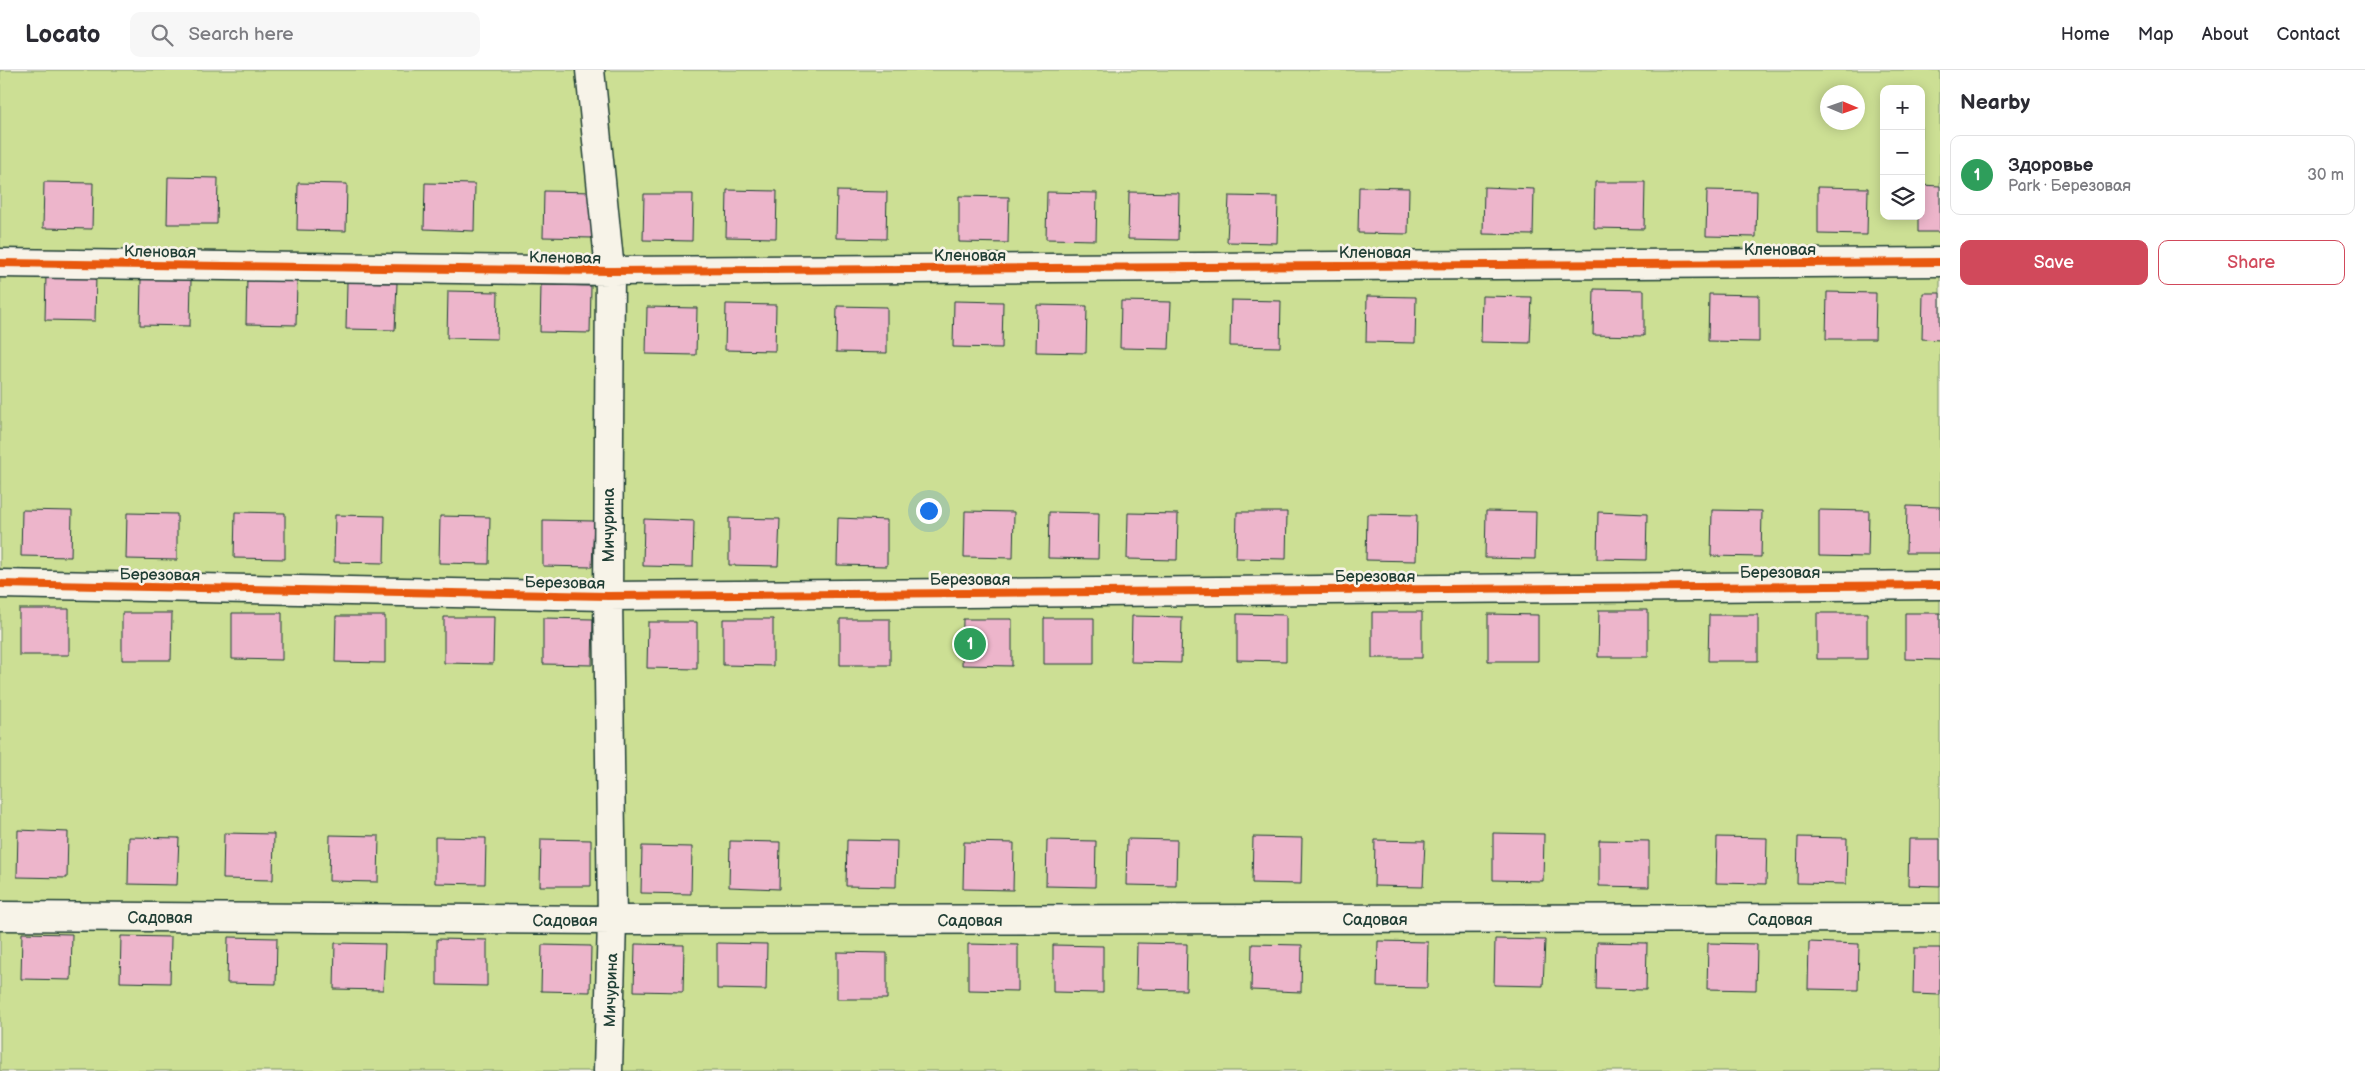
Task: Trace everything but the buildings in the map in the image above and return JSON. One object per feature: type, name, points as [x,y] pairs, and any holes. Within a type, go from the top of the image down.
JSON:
[{"type":"street","name":"Мичурина","points":[[590,70],[610,271],[608,596],[612,920],[608,1071]]},
{"type":"street","name":"Кленовая","points":[[0,263],[610,271],[1940,262]]},
{"type":"street","name":"Березовая","points":[[0,584],[608,596],[1940,585]]},
{"type":"street","name":"Садовая","points":[[0,916],[612,920],[1940,918]]},
{"type":"green space","points":[[0,70],[1940,70],[1940,1071],[0,1071]]},
{"type":"cycle path","points":[[0,263],[610,271],[1940,262]]},
{"type":"cycle path","points":[[0,584],[608,596],[1940,585]]},
{"type":"place","name":"Здоровье","points":[[970,644]]}]
